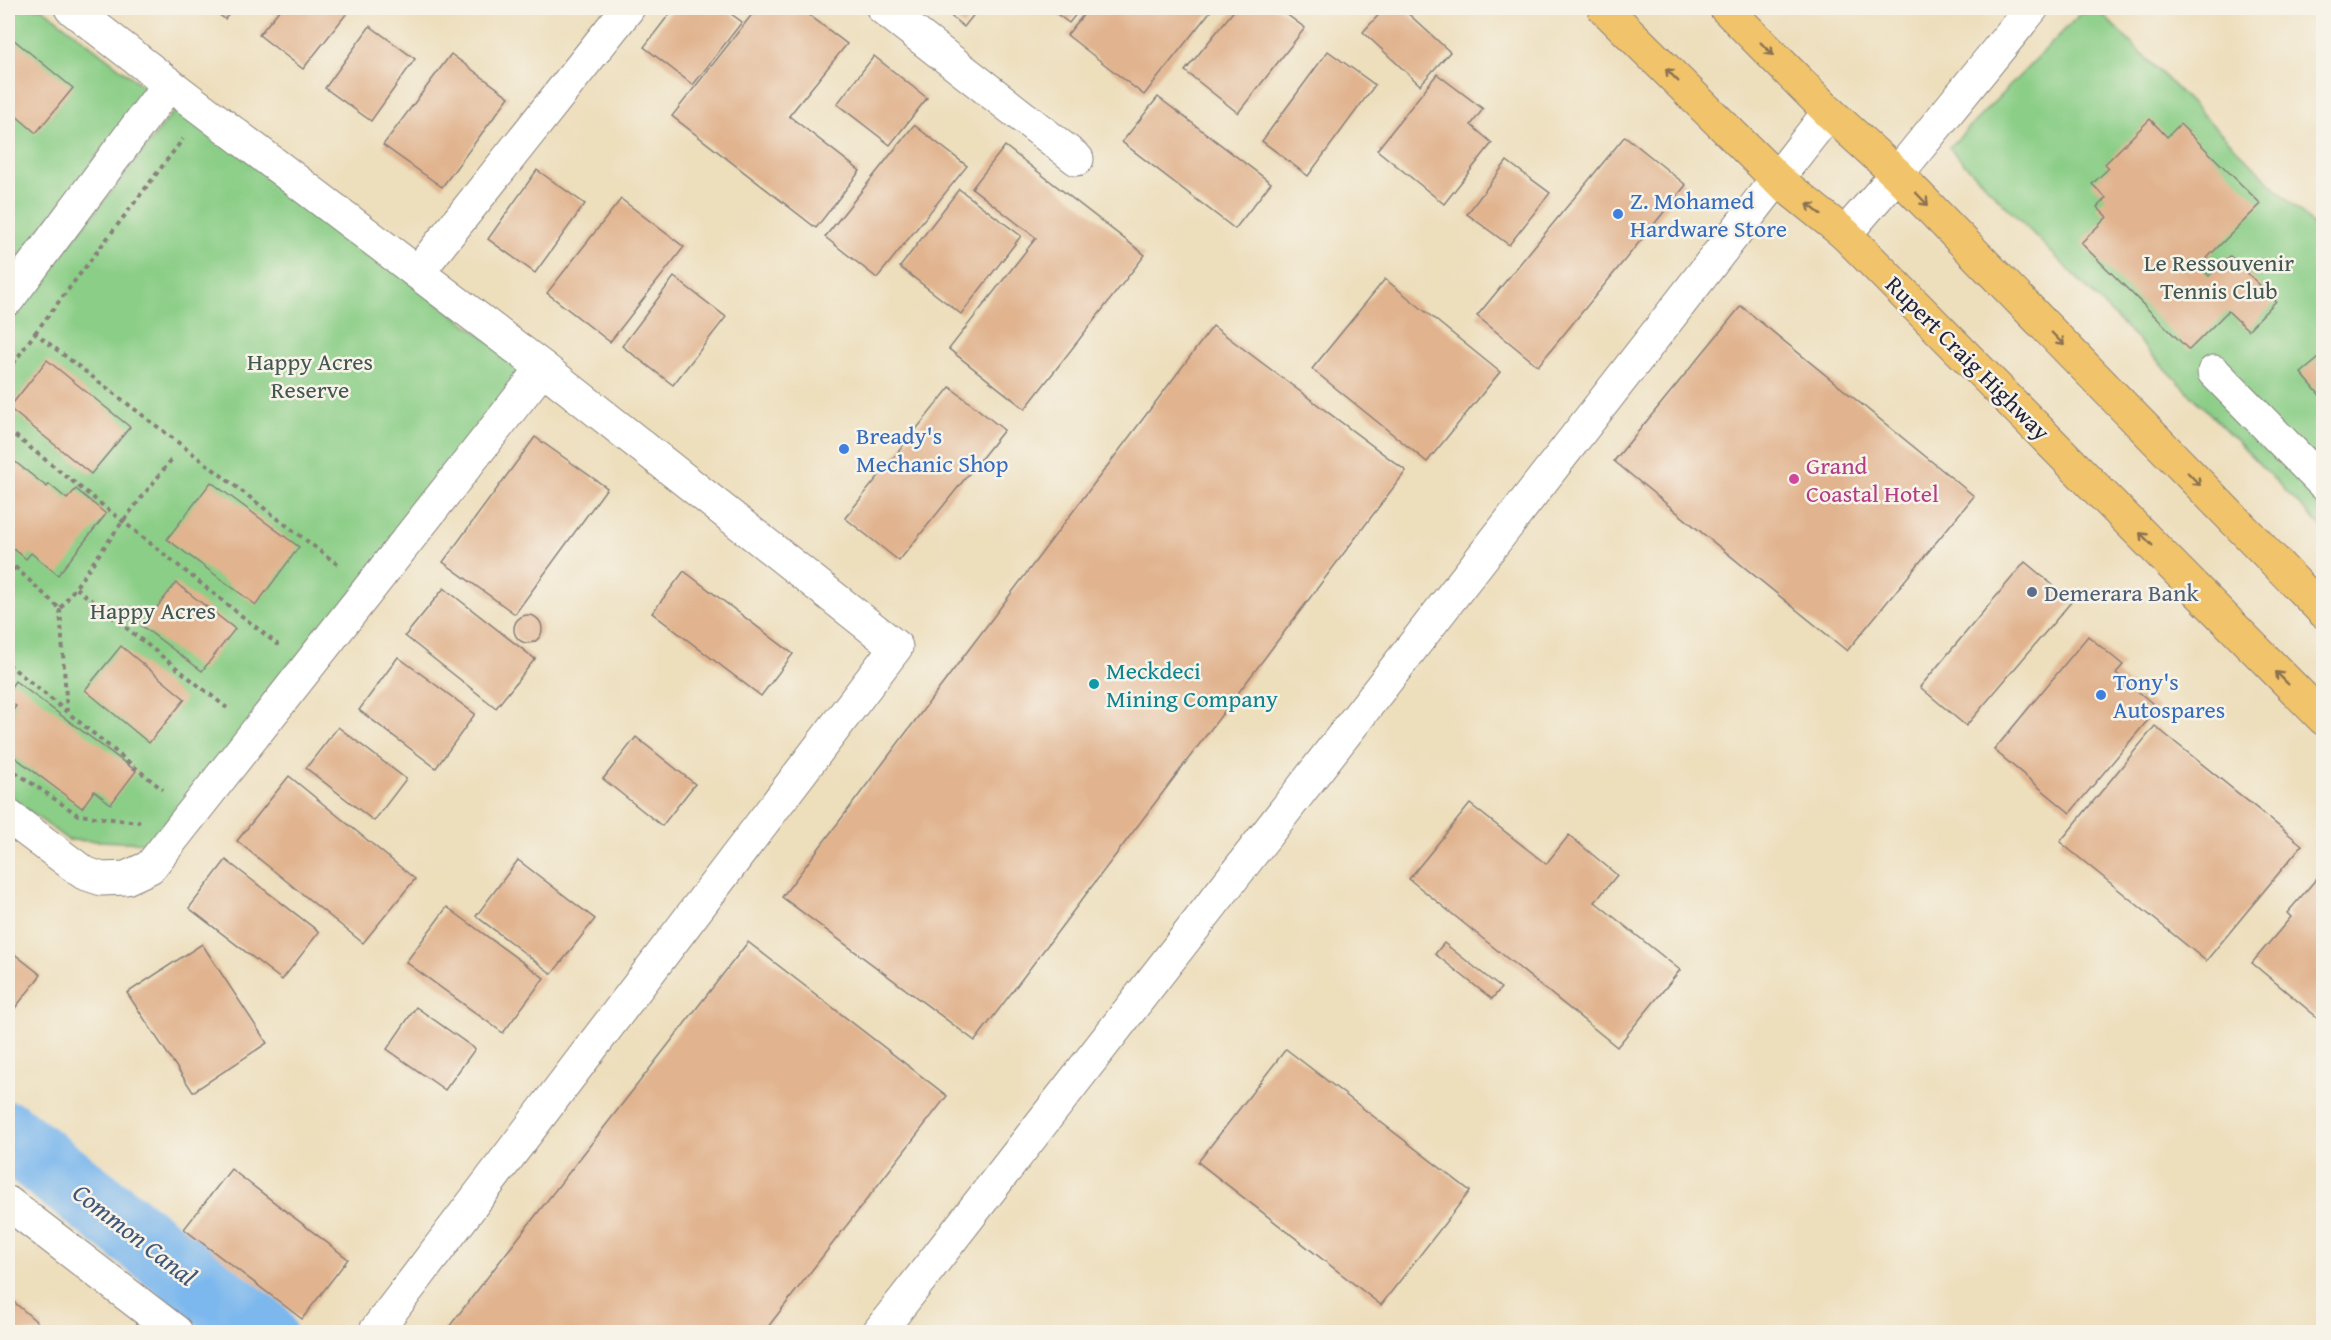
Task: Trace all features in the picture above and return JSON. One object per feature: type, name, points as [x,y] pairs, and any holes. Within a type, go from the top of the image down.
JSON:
[{"type":"main road","name":"Rupert Craig Highway","points":[[1604,8],[1776,179],[1845,234],[2324,719]]},
{"type":"main road","points":[[1726,8],[1829,112],[1897,174],[2324,612]]},
{"type":"street","points":[[71,8],[543,368],[896,647],[375,1332]]},
{"type":"street","points":[[417,272],[628,8]]},
{"type":"street","points":[[883,8],[1077,159]]},
{"type":"street","points":[[1845,234],[1897,174],[2032,8]]},
{"type":"street","points":[[8,299],[169,84]]},
{"type":"street","points":[[879,1332],[1829,112]]},
{"type":"street","points":[[8,816],[84,873],[102,879],[126,878],[150,867],[543,368]]},
{"type":"street","points":[[2214,372],[2324,484]]},
{"type":"street","points":[[8,1203],[176,1332]]},
{"type":"path","points":[[8,371],[182,139],[192,146]]},
{"type":"path","points":[[35,333],[341,567]]},
{"type":"path","points":[[8,430],[278,644]]},
{"type":"path","points":[[67,712],[60,609],[123,521],[172,459]]},
{"type":"path","points":[[334,576],[349,558]]},
{"type":"path","points":[[8,561],[60,609]]},
{"type":"path","points":[[8,576],[15,567]]},
{"type":"path","points":[[76,588],[227,708]]},
{"type":"path","points":[[270,653],[285,635]]},
{"type":"path","points":[[8,664],[163,790],[157,798]]},
{"type":"path","points":[[220,717],[234,699]]},
{"type":"path","points":[[8,767],[78,815],[138,822],[144,814]]},
{"type":"green space","points":[[8,8],[42,8],[148,90],[8,271]]},
{"type":"green space","name":"Le Ressouvenir Tennis Club","points":[[2086,8],[2096,8],[2323,235],[2323,529],[1949,148]]},
{"type":"green space","points":[[178,106],[531,373],[154,843],[68,840],[8,795],[8,323]]},
{"type":"building","points":[[210,8],[234,8],[225,19]]},
{"type":"building","points":[[281,8],[351,8],[303,69],[259,35]]},
{"type":"building","points":[[674,8],[723,8],[742,22],[693,85],[644,47]]},
{"type":"building","points":[[757,8],[800,8],[847,44],[789,116],[860,171],[816,228],[672,116]]},
{"type":"building","points":[[941,8],[979,8],[964,27]]},
{"type":"building","points":[[1049,8],[1081,8],[1069,23]]},
{"type":"building","points":[[1089,8],[1213,8],[1144,95],[1067,35]]},
{"type":"building","points":[[1236,8],[1278,8],[1305,28],[1238,113],[1185,71]]},
{"type":"building","points":[[1385,8],[1402,8],[1450,52],[1420,85],[1363,32]]},
{"type":"building","points":[[370,26],[415,59],[371,121],[325,88]]},
{"type":"building","points":[[8,35],[73,88],[36,133],[8,109]]},
{"type":"building","points":[[1328,51],[1375,85],[1308,176],[1262,141]]},
{"type":"building","points":[[451,54],[509,97],[442,187],[383,145]]},
{"type":"building","points":[[874,56],[927,98],[890,145],[837,104]]},
{"type":"building","points":[[1437,74],[1483,109],[1471,125],[1492,143],[1444,204],[1377,150]]},
{"type":"building","points":[[1158,97],[1271,183],[1235,229],[1122,142]]},
{"type":"building","points":[[2150,119],[2167,137],[2180,124],[2261,204],[2199,266],[2209,276],[2230,256],[2276,301],[2248,330],[2228,311],[2189,350],[2081,243],[2107,217],[2097,207],[2106,198],[2092,184],[2109,168],[2105,164]]},
{"type":"building","points":[[914,125],[967,166],[877,278],[825,237]]},
{"type":"building","points":[[1625,136],[1686,185],[1538,366],[1477,316]]},
{"type":"building","points":[[1005,146],[1145,255],[1025,409],[949,349],[1036,238],[972,188]]},
{"type":"building","points":[[1507,161],[1550,193],[1509,245],[1467,214]]},
{"type":"building","points":[[537,170],[585,204],[535,273],[488,239]]},
{"type":"building","points":[[959,189],[1021,236],[961,314],[900,267]]},
{"type":"building","points":[[621,199],[684,247],[610,342],[547,293]]},
{"type":"building","points":[[674,277],[726,317],[673,385],[622,346]]},
{"type":"building","points":[[1385,279],[1500,372],[1427,462],[1312,369]]},
{"type":"building","name":"Grand Coastal Hotel","points":[[1741,306],[1974,496],[1847,651],[1614,461]]},
{"type":"building","name":"Meckdeci Mining Company","points":[[1213,326],[1406,471],[975,1041],[782,897]]},
{"type":"building","points":[[2324,354],[2324,400],[2301,373]]},
{"type":"building","points":[[47,360],[130,427],[91,474],[9,408]]},
{"type":"building","points":[[950,387],[1004,430],[899,561],[845,518]]},
{"type":"building","points":[[535,437],[607,488],[515,614],[443,562]]},
{"type":"building","points":[[14,461],[47,487],[49,484],[67,499],[76,489],[106,514],[58,575],[31,553],[26,559],[8,544],[8,470]]},
{"type":"building","points":[[211,482],[299,547],[256,605],[167,539]]},
{"type":"building","points":[[2025,562],[2072,601],[1966,726],[1920,687]]},
{"type":"building","points":[[684,571],[793,654],[761,696],[652,613]]},
{"type":"building","points":[[176,583],[235,629],[202,671],[142,626]]},
{"type":"building","points":[[444,588],[535,659],[496,708],[405,636]]},
{"type":"building","points":[[528,615],[538,619],[542,629],[538,639],[528,643],[518,639],[514,629],[518,619]]},
{"type":"building","points":[[2088,636],[2123,665],[2116,673],[2158,708],[2070,813],[1994,750]]},
{"type":"building","points":[[121,646],[185,699],[149,743],[85,690]]},
{"type":"building","points":[[398,657],[475,714],[436,768],[359,710]]},
{"type":"building","points":[[15,681],[136,771],[111,804],[94,791],[82,808],[8,752],[8,717],[16,706],[8,699],[8,691]]},
{"type":"building","points":[[2155,726],[2302,845],[2206,961],[2060,842]]},
{"type":"building","points":[[338,727],[406,779],[374,821],[306,768]]},
{"type":"building","points":[[636,737],[695,784],[662,826],[603,779]]},
{"type":"building","points":[[289,776],[415,879],[363,943],[237,841]]},
{"type":"building","points":[[1470,804],[1546,864],[1569,835],[1617,875],[1595,902],[1680,970],[1617,1047],[1409,879]]},
{"type":"building","points":[[226,860],[319,932],[282,980],[189,908]]},
{"type":"building","points":[[518,860],[595,919],[552,974],[476,916]]},
{"type":"building","points":[[2324,870],[2324,1023],[2252,963],[2291,917],[2287,913]]},
{"type":"building","points":[[447,907],[544,978],[503,1033],[406,962]]},
{"type":"building","points":[[748,942],[947,1096],[764,1332],[445,1332]]},
{"type":"building","points":[[1444,943],[1501,988],[1492,999],[1435,954]]},
{"type":"building","points":[[202,944],[267,1043],[193,1092],[127,993]]},
{"type":"building","points":[[8,949],[41,975],[8,1017]]},
{"type":"building","points":[[416,1007],[475,1049],[445,1090],[387,1049]]},
{"type":"building","points":[[1286,1049],[1470,1191],[1381,1305],[1198,1162]]},
{"type":"building","points":[[231,1169],[348,1259],[302,1319],[184,1229]]},
{"type":"building","points":[[8,1297],[43,1327],[38,1332],[8,1332]]},
{"type":"waterway","name":"Common Canal","points":[[8,1135],[262,1332]]},
{"type":"place","name":"Z. Mohamed Hardware Store","points":[[1618,214]]},
{"type":"place","name":"Bready's Mechanic Shop","points":[[844,449]]},
{"type":"place","name":"Grand Coastal Hotel","points":[[1794,479]]},
{"type":"place","name":"Demerara Bank","points":[[2032,592]]},
{"type":"place","name":"Meckdeci Mining Company","points":[[1094,684]]},
{"type":"place","name":"Tony's Autospares","points":[[2101,695]]},
{"type":"park label","name":"Happy Acres Reserve","points":[[310,375]]},
{"type":"park label","name":"Happy Acres","points":[[153,610]]}]
